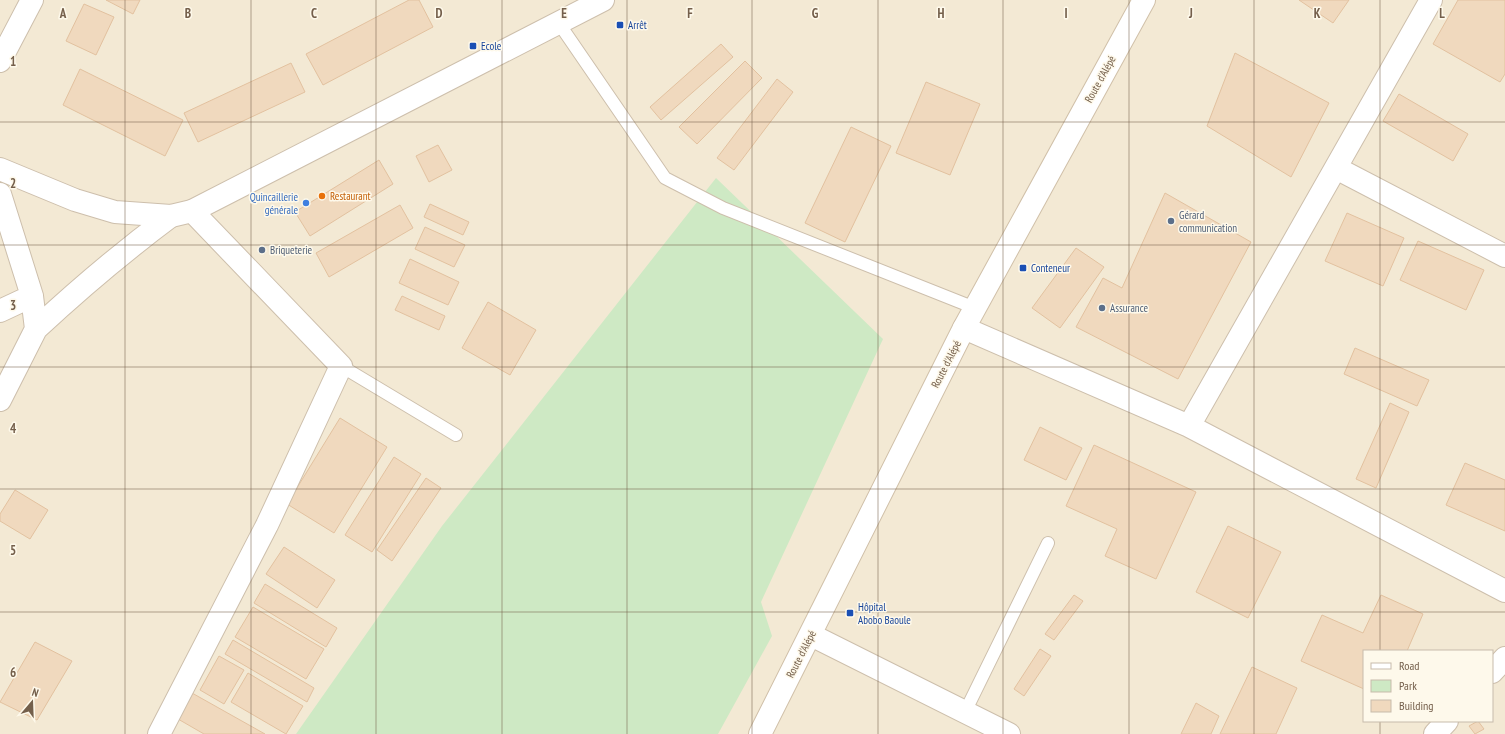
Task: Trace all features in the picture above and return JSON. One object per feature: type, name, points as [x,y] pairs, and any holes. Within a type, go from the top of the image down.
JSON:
[{"type":"street","points":[[0,61],[32,0]]},
{"type":"street","name":"Route d'Alépé","points":[[760,734],[964,328],[1144,0]]},
{"type":"street","points":[[1189,426],[1431,0]]},
{"type":"street","points":[[0,400],[36,329],[67,300],[140,239],[181,213],[599,1]]},
{"type":"street","points":[[0,168],[75,200],[115,212],[181,213],[342,366],[267,525],[159,734]]},
{"type":"street","points":[[1336,168],[1505,256]]},
{"type":"street","points":[[0,194],[32,296],[36,329]]},
{"type":"street","points":[[0,311],[32,296]]},
{"type":"street","points":[[964,328],[1189,426],[1505,591]]},
{"type":"street","points":[[811,635],[1009,734]]},
{"type":"street","points":[[1493,671],[1505,658]]},
{"type":"street","points":[[1435,734],[1446,722]]},
{"type":"lane","points":[[558,22],[665,178],[723,208],[975,308]]},
{"type":"lane","points":[[342,366],[456,435]]},
{"type":"lane","points":[[965,712],[1048,543]]},
{"type":"shaded area","points":[[0,0],[1505,0],[1505,734],[0,734]]},
{"type":"green space","points":[[716,178],[883,339],[761,602],[772,636],[718,734],[296,734],[442,526]]},
{"type":"building","points":[[106,0],[140,0],[133,14]]},
{"type":"building","points":[[409,0],[419,0],[433,27],[323,85],[306,54]]},
{"type":"building","points":[[1299,0],[1349,0],[1333,23]]},
{"type":"building","points":[[1458,0],[1505,0],[1505,74],[1500,82],[1433,44]]},
{"type":"building","points":[[84,4],[114,17],[96,55],[66,41]]},
{"type":"building","points":[[721,44],[733,57],[661,120],[650,107]]},
{"type":"building","points":[[1235,53],[1329,103],[1291,177],[1207,126]]},
{"type":"building","points":[[745,61],[762,78],[697,144],[679,127]]},
{"type":"building","points":[[291,63],[305,92],[198,142],[184,113]]},
{"type":"building","points":[[80,69],[183,120],[165,156],[63,105]]},
{"type":"building","points":[[777,79],[793,92],[734,170],[717,158]]},
{"type":"building","points":[[926,82],[980,104],[950,175],[896,153]]},
{"type":"building","points":[[1399,94],[1468,134],[1453,161],[1383,121]]},
{"type":"building","points":[[851,127],[891,146],[845,242],[805,223]]},
{"type":"building","points":[[438,145],[452,170],[429,182],[416,156]]},
{"type":"building","points":[[379,160],[393,184],[310,236],[295,212]]},
{"type":"building","points":[[1165,193],[1251,242],[1178,379],[1076,327],[1103,278],[1122,288]]},
{"type":"building","points":[[430,204],[469,222],[463,235],[424,217]]},
{"type":"building","points":[[400,205],[413,228],[329,277],[316,253]]},
{"type":"building","points":[[1347,213],[1404,238],[1383,286],[1325,261]]},
{"type":"building","points":[[425,227],[465,245],[454,267],[415,249]]},
{"type":"building","points":[[1418,241],[1484,270],[1466,310],[1400,280]]},
{"type":"building","points":[[1076,248],[1104,267],[1060,328],[1032,308]]},
{"type":"building","points":[[410,259],[459,282],[448,305],[399,283]]},
{"type":"building","points":[[402,296],[445,316],[439,330],[395,310]]},
{"type":"building","points":[[488,302],[536,330],[510,375],[462,348]]},
{"type":"building","points":[[1355,348],[1429,380],[1417,406],[1344,374]]},
{"type":"building","points":[[1390,403],[1409,412],[1376,488],[1356,479]]},
{"type":"building","points":[[340,418],[387,447],[334,533],[287,504]]},
{"type":"building","points":[[1040,427],[1082,448],[1066,480],[1024,460]]},
{"type":"building","points":[[1094,445],[1196,492],[1156,579],[1105,556],[1117,529],[1066,506]]},
{"type":"building","points":[[394,457],[421,474],[372,552],[345,535]]},
{"type":"building","points":[[1465,463],[1505,480],[1505,531],[1446,505]]},
{"type":"building","points":[[426,478],[441,488],[392,561],[377,550]]},
{"type":"building","points":[[15,490],[48,510],[30,539],[0,521],[0,514]]},
{"type":"building","points":[[1228,526],[1281,552],[1248,618],[1196,592]]},
{"type":"building","points":[[284,547],[335,580],[317,608],[266,574]]},
{"type":"building","points":[[265,584],[337,628],[326,647],[254,603]]},
{"type":"building","points":[[1074,595],[1083,601],[1054,640],[1045,634]]},
{"type":"building","points":[[1381,595],[1423,614],[1407,650],[1363,650],[1363,689],[1301,661],[1322,615],[1363,633]]},
{"type":"building","points":[[253,607],[324,649],[306,679],[235,637]]},
{"type":"building","points":[[233,640],[314,688],[307,702],[225,654]]},
{"type":"building","points":[[35,642],[72,661],[37,720],[0,702]]},
{"type":"building","points":[[1040,649],[1051,656],[1024,696],[1014,689]]},
{"type":"building","points":[[219,656],[244,670],[224,704],[200,690]]},
{"type":"building","points":[[1252,667],[1297,688],[1276,734],[1220,734]]},
{"type":"building","points":[[248,673],[303,706],[286,734],[231,702]]},
{"type":"building","points":[[192,693],[265,734],[204,734],[178,719]]},
{"type":"building","points":[[1196,703],[1219,716],[1211,734],[1181,734]]},
{"type":"building","points":[[1479,722],[1484,729],[1475,734],[1469,726]]},
{"type":"place","name":"Arrêt","points":[[620,25]]},
{"type":"place","name":"Ecole","points":[[473,46]]},
{"type":"place","name":"Restaurant","points":[[322,196]]},
{"type":"place","name":"Quincaillerie générale","points":[[306,203]]},
{"type":"place","name":"Gérard communication","points":[[1171,221]]},
{"type":"place","name":"Briqueterie","points":[[262,250]]},
{"type":"place","name":"Conteneur","points":[[1023,268]]},
{"type":"place","name":"Assurance","points":[[1102,308]]},
{"type":"place","name":"Hôpital Abobo Baoule","points":[[850,613]]}]
